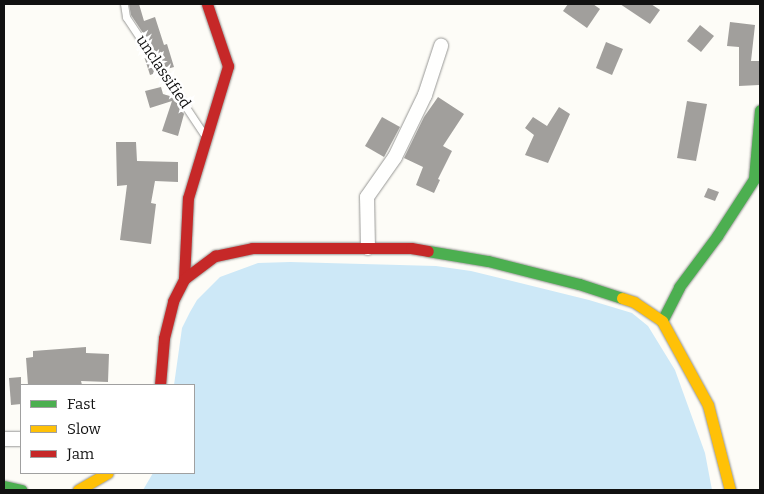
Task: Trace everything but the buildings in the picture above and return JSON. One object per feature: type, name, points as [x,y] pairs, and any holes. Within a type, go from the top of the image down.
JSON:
[{"type":"main road","points":[[160,384],[164,338],[173,302],[184,279],[188,198],[228,66],[207,4]]},
{"type":"main road","points":[[662,321],[679,287],[717,236],[754,179],[760,110]]},
{"type":"main road","points":[[184,279],[215,256],[252,248],[411,248],[488,261],[579,284],[634,302],[662,321],[708,405],[730,490]]},
{"type":"main road","points":[[78,490],[105,474]]},
{"type":"main road","points":[[4,486],[22,490]]},
{"type":"street","points":[[368,248],[367,197],[395,157],[425,95],[441,46]]},
{"type":"street","points":[[4,440],[20,439]]},
{"type":"lane","name":"unclassified","points":[[124,4],[126,17],[206,138]]},
{"type":"water","points":[[290,262],[436,266],[471,271],[589,300],[632,313],[648,326],[675,370],[705,453],[712,490],[143,490],[152,474],[195,474],[195,384],[174,384],[182,328],[197,300],[220,277],[258,263]]},
{"type":"traffic: fast","points":[[662,321],[679,287],[717,236],[754,179],[760,110]]},
{"type":"traffic: fast","points":[[428,251],[488,261],[579,284],[622,298]]},
{"type":"traffic: fast","points":[[4,486],[22,490]]},
{"type":"traffic: slow","points":[[622,298],[634,302],[662,321],[708,405],[730,490]]},
{"type":"traffic: slow","points":[[78,490],[105,474]]},
{"type":"traffic: jam","points":[[184,279],[188,198],[228,66],[207,4]]},
{"type":"traffic: jam","points":[[160,384],[164,338],[173,301],[184,279],[215,256],[252,248],[411,248],[428,251]]}]
